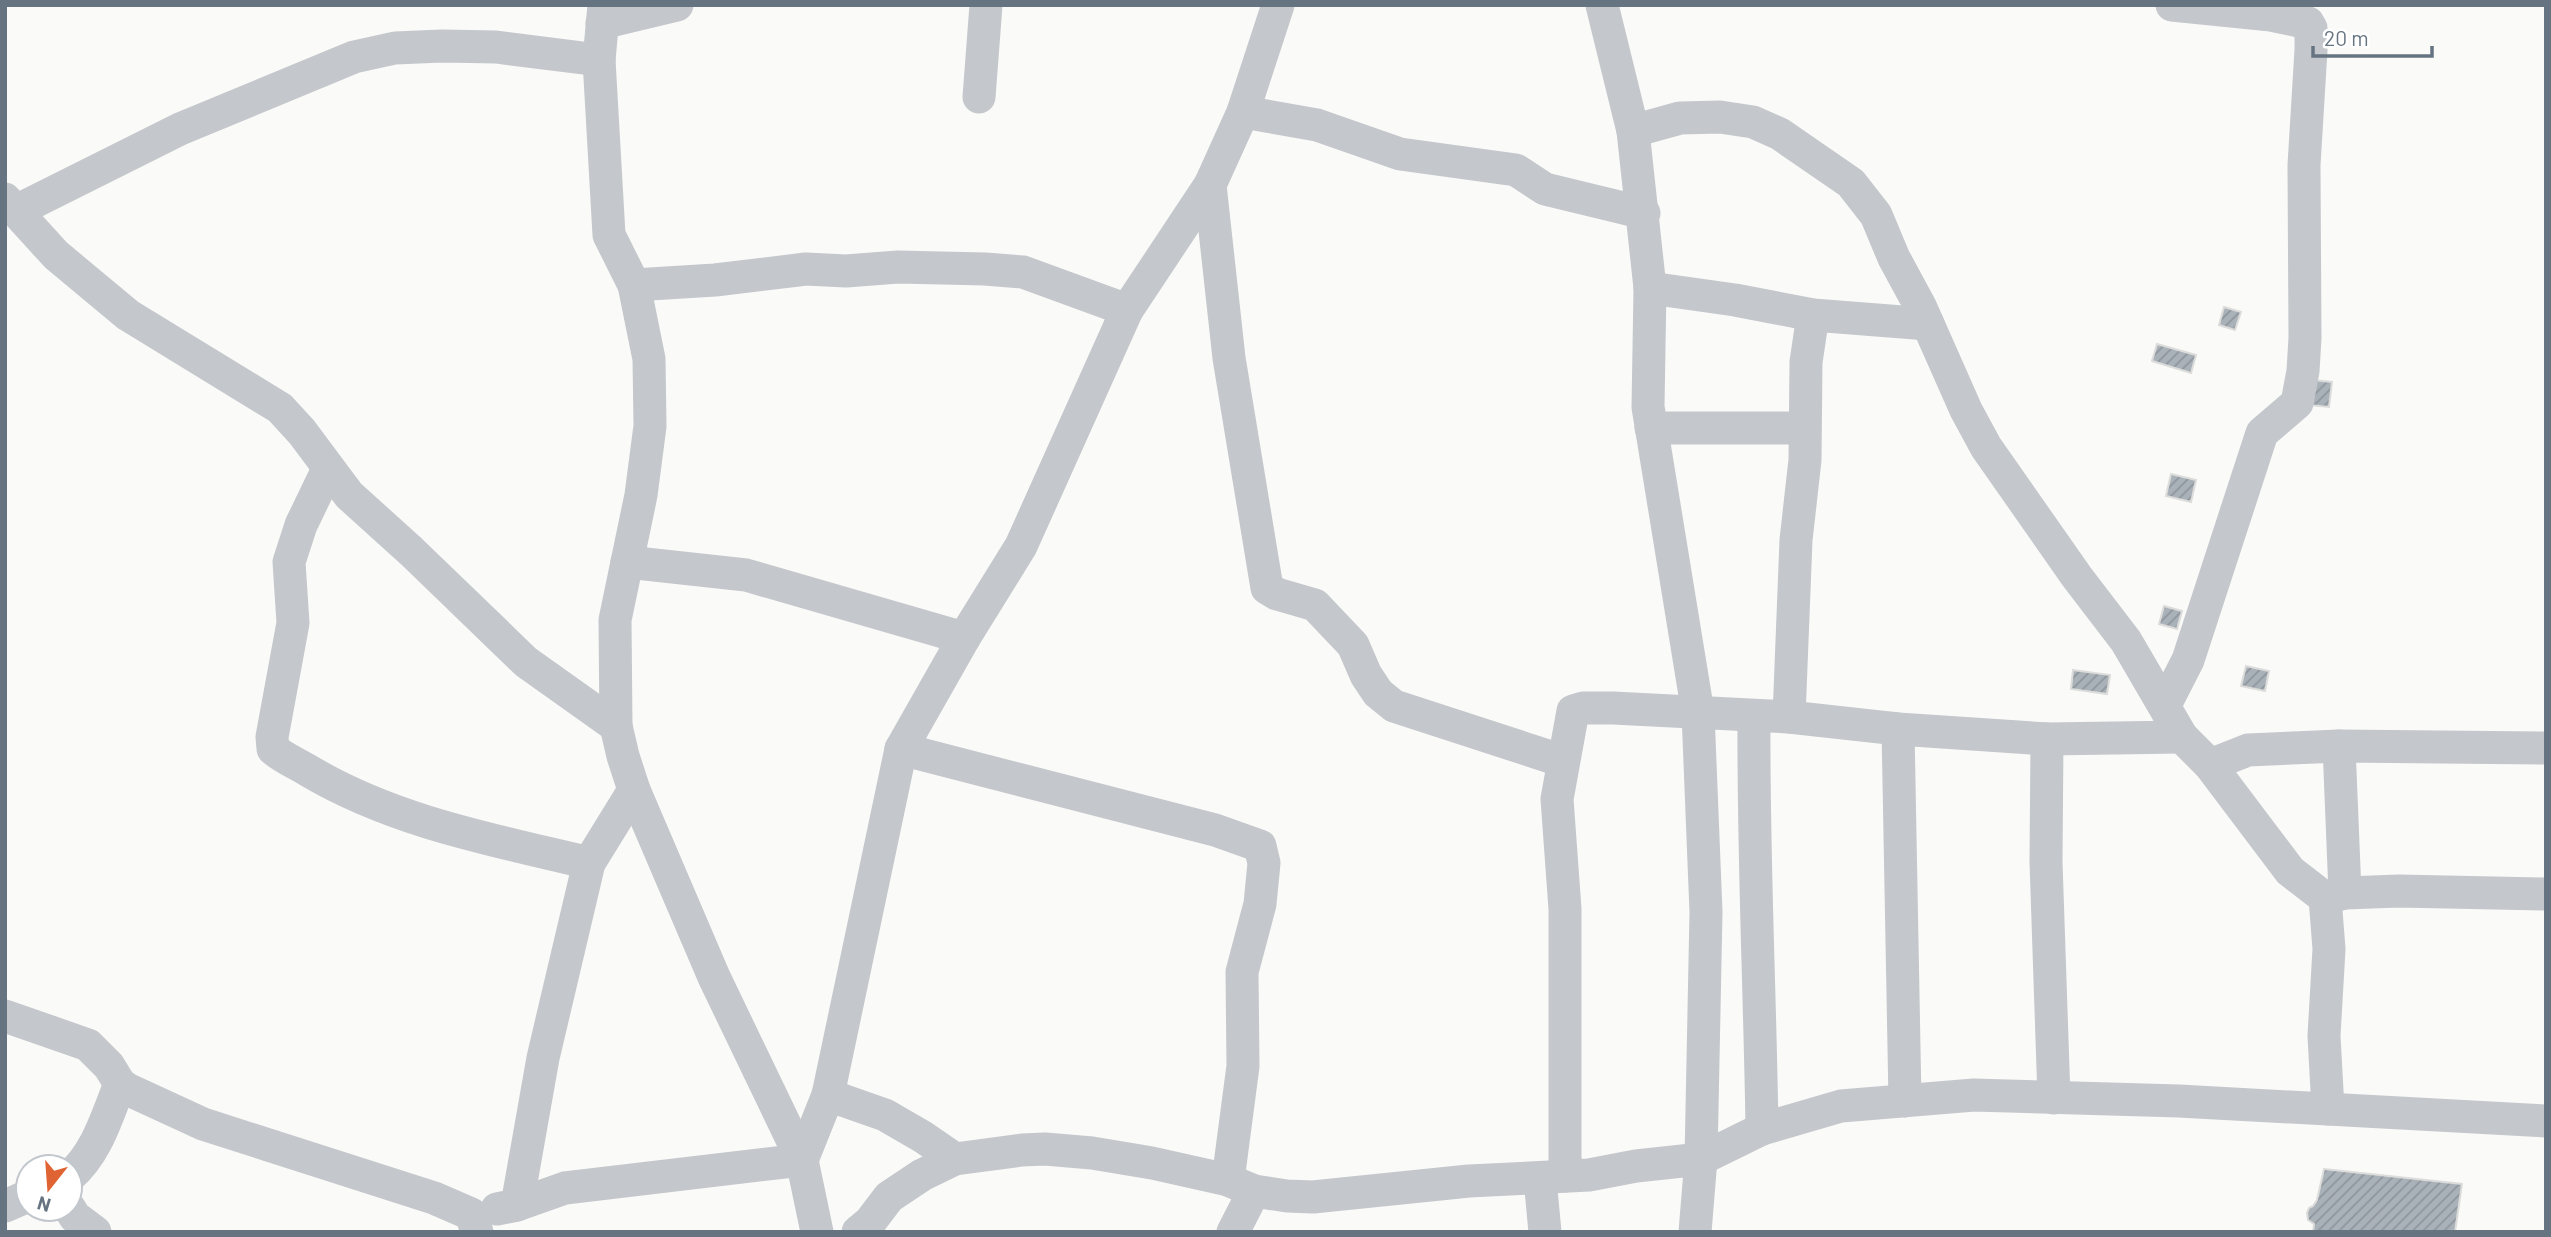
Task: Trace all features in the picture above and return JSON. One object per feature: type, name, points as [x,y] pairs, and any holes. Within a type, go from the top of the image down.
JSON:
[{"type":"street","points":[[677,5],[603,14],[599,60],[609,235],[634,285],[649,359],[650,426],[641,495],[615,620],[617,726],[634,790],[714,977],[802,1160],[817,1232]]},
{"type":"street","points":[[979,97],[986,5]]},
{"type":"street","points":[[1602,5],[1633,131],[1644,213],[1650,288],[1648,407],[1698,713],[1706,912],[1701,1158],[1695,1232]]},
{"type":"street","points":[[2165,705],[2188,660],[2262,433],[2297,403],[2303,372],[2305,338],[2304,165],[2311,50],[2311,28],[2308,23],[2271,15],[2172,5]]},
{"type":"street","points":[[802,1160],[828,1095],[901,749],[964,638],[1021,546],[1126,310],[1210,185],[1243,112],[1272,6]]},
{"type":"street","points":[[599,60],[496,47],[442,46],[395,48],[354,57],[180,129],[10,205],[57,255],[128,315],[273,401],[298,427],[349,495],[526,663],[617,726]]},
{"type":"street","points":[[1243,112],[1317,125],[1400,154],[1516,170],[1545,190],[1644,213]]},
{"type":"street","points":[[1633,131],[1679,118],[1720,117],[1754,122],[1790,140],[1851,183],[1876,215],[1966,410],[1986,447],[2077,577],[2126,641],[2182,737],[2210,765],[2290,870],[2335,896],[2399,891],[2546,894]]},
{"type":"street","points":[[1210,185],[1229,358],[1267,588],[1277,594],[1315,605],[1329,618],[1353,645],[1366,675],[1378,693],[1394,706],[1563,761]]},
{"type":"street","points":[[634,285],[715,280],[806,269],[985,269],[1023,272],[1126,310]]},
{"type":"street","points":[[1650,288],[1735,299],[1813,315],[1928,324]]},
{"type":"street","points":[[1789,717],[1796,540],[1805,460],[1807,362],[1813,315]]},
{"type":"street","points":[[1651,428],[1804,428]]},
{"type":"street","points":[[328,469],[300,525],[289,562],[293,623],[272,737],[273,749],[344,792],[383,808],[448,828],[589,863]]},
{"type":"street","points":[[627,562],[746,575],[964,638]]},
{"type":"street","points":[[1545,1232],[1553,1178],[1565,909],[1557,799],[1570,717],[1575,710],[1613,708],[1789,717],[1898,729],[2047,739],[2182,737]]},
{"type":"street","points":[[1754,716],[1753,846],[1762,1129]]},
{"type":"street","points":[[1898,729],[1905,1101]]},
{"type":"street","points":[[2047,739],[2046,862],[2054,1098]]},
{"type":"street","points":[[2210,765],[2248,750],[2339,746],[2546,748]]},
{"type":"street","points":[[2328,1109],[2324,1036],[2335,896],[2339,746]]},
{"type":"street","points":[[901,749],[1215,830],[1260,846],[1264,863],[1260,904],[1242,972],[1241,1185],[1233,1232]]},
{"type":"street","points":[[517,1205],[542,1058],[589,863],[634,790]]},
{"type":"street","points":[[5,1016],[88,1045],[109,1066],[120,1084],[164,1108],[203,1124],[434,1198],[474,1223],[565,1188],[802,1160]]},
{"type":"street","points":[[84,1163],[92,1151],[120,1084]]},
{"type":"street","points":[[828,1095],[885,1115],[955,1160]]},
{"type":"street","points":[[858,1232],[897,1191],[922,1175],[955,1160],[1022,1150],[1070,1150],[1152,1163],[1287,1196],[1314,1196],[1469,1181],[1553,1178],[1701,1158],[1762,1129],[1841,1106],[1975,1095],[2179,1101],[2546,1121]]},
{"type":"building","points":[[2224,307],[2241,312],[2235,330],[2219,325]]},
{"type":"building","points":[[2157,344],[2196,355],[2191,373],[2152,361]]},
{"type":"building","points":[[2302,379],[2332,382],[2329,407],[2299,404]]},
{"type":"building","points":[[2171,474],[2196,480],[2191,502],[2166,496]]},
{"type":"building","points":[[2164,606],[2182,611],[2177,629],[2159,624]]},
{"type":"building","points":[[2246,666],[2269,671],[2265,691],[2241,686]]},
{"type":"building","points":[[2073,670],[2110,675],[2107,694],[2071,689]]},
{"type":"building","points":[[2324,1169],[2462,1184],[2455,1232],[2313,1232],[2314,1224],[2308,1220],[2307,1213],[2317,1200]]}]
